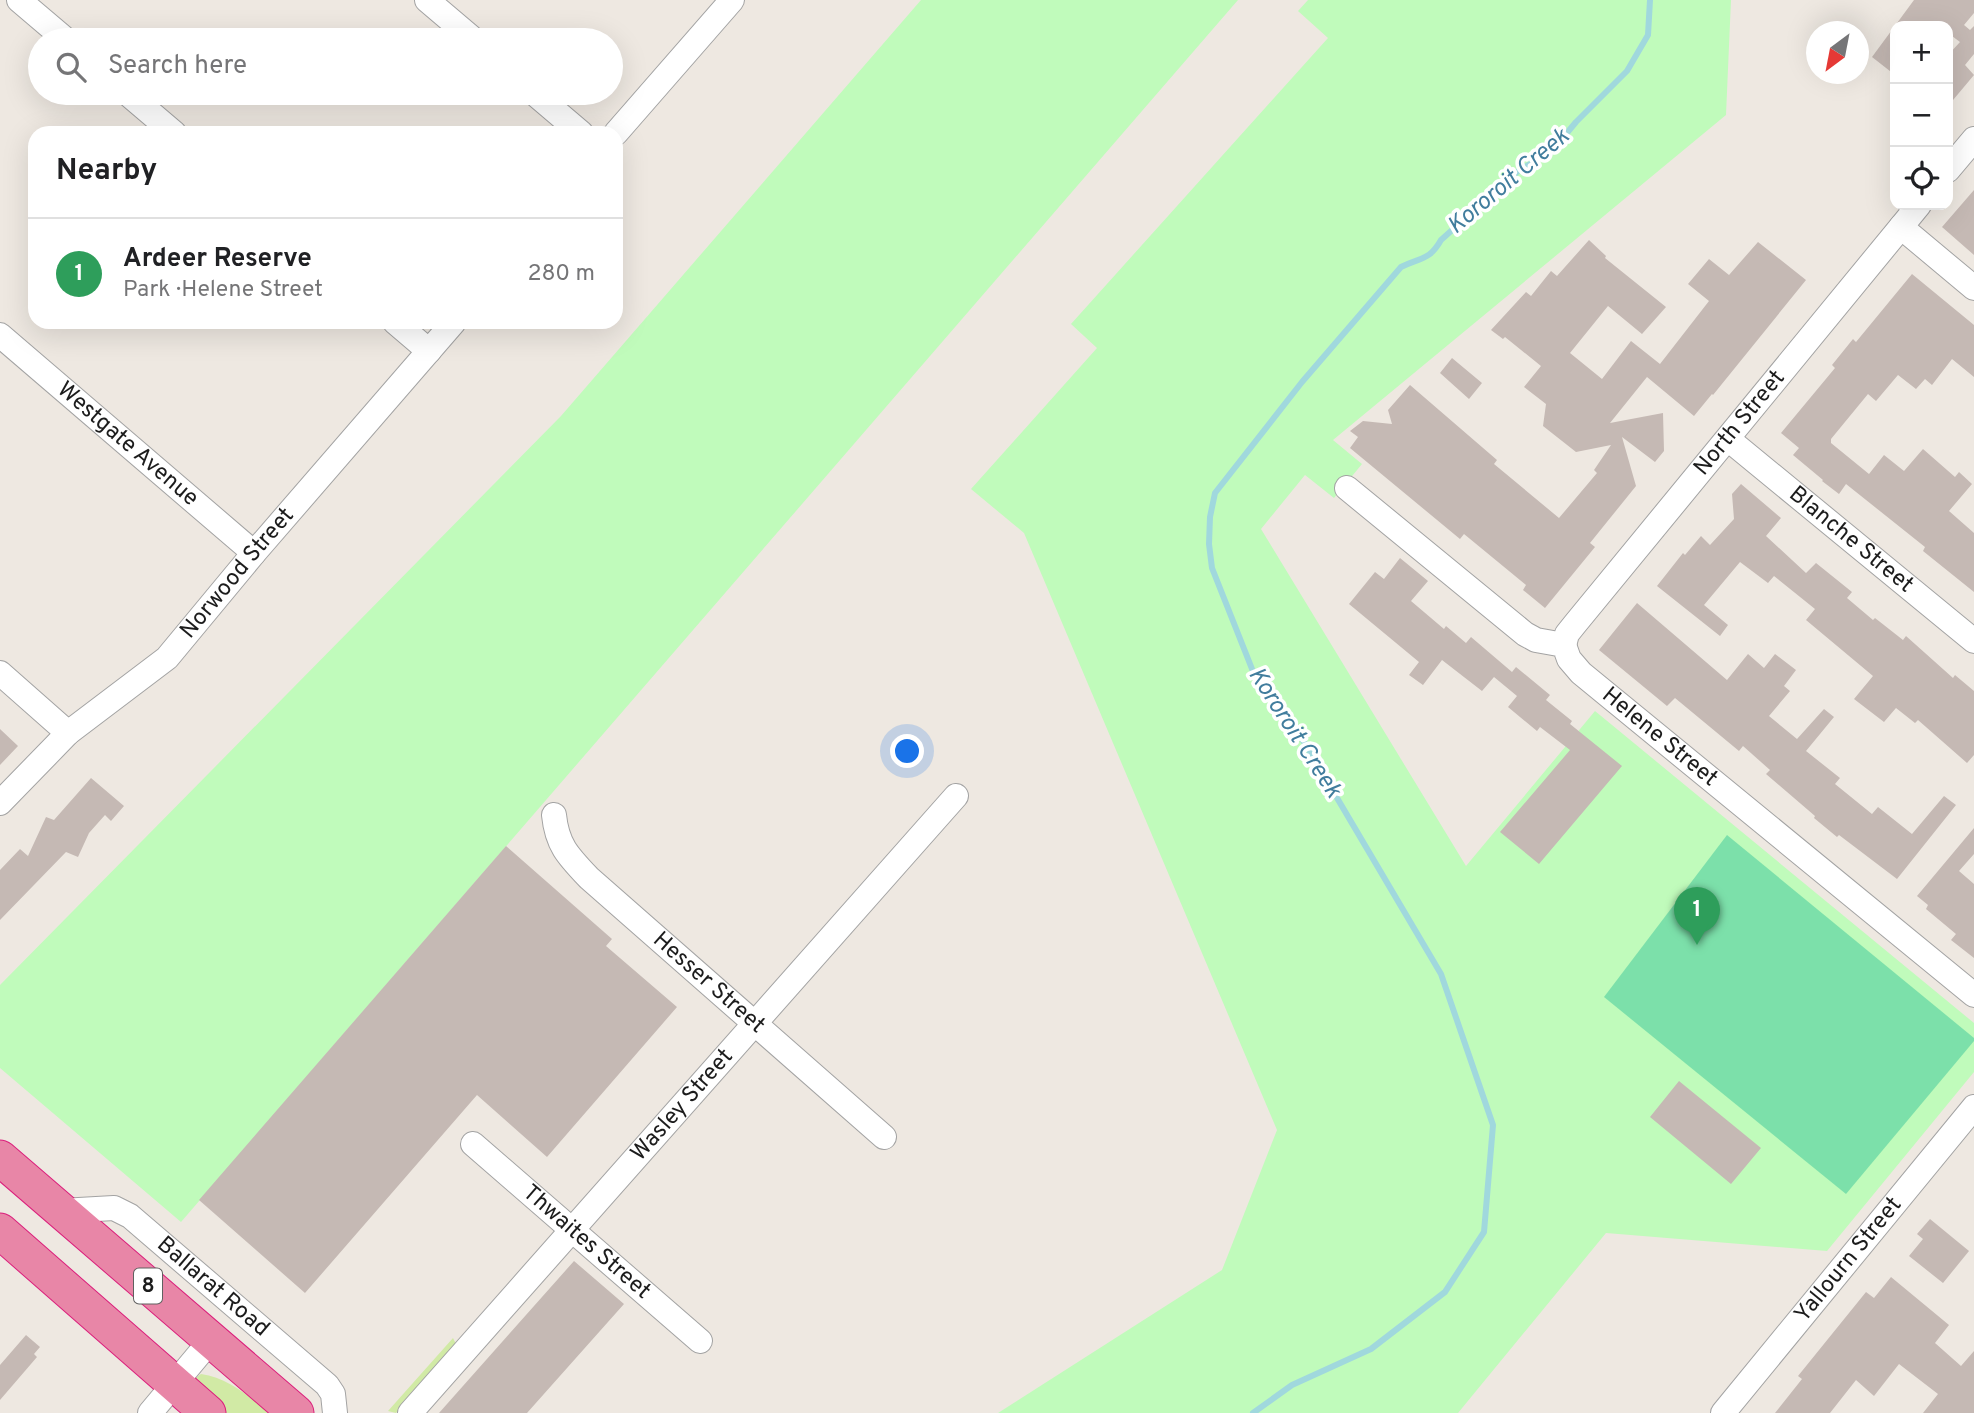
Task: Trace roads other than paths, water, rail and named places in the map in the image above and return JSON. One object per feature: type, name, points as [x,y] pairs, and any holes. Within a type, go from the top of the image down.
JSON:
[{"type":"highway","name":"Ballarat Road","points":[[0,1158],[296,1413]]},
{"type":"highway","points":[[0,1231],[208,1413]]},
{"type":"street","points":[[19,0],[52,28]]},
{"type":"street","points":[[427,0],[460,28]]},
{"type":"street","points":[[623,126],[732,0]]},
{"type":"street","points":[[141,105],[166,126]]},
{"type":"street","points":[[548,105],[573,126]]},
{"type":"street","points":[[1953,164],[1974,139]]},
{"type":"street","name":"North Street","points":[[1564,645],[1567,634],[1575,624],[1915,210]]},
{"type":"street","points":[[1901,227],[1974,288]]},
{"type":"street","points":[[403,329],[429,351]]},
{"type":"street","name":"Norwood Street","points":[[0,803],[68,733],[167,658],[448,329]]},
{"type":"street","name":"Westgate Avenue","points":[[0,335],[254,553]]},
{"type":"street","name":"Blanche Street","points":[[1728,439],[1974,641]]},
{"type":"street","points":[[1347,488],[1525,634],[1536,640],[1564,645]]},
{"type":"street","name":"Helene Street","points":[[1564,645],[1569,659],[1581,673],[1974,995]]},
{"type":"street","points":[[0,673],[68,733]]},
{"type":"street","name":"Wasley Street","points":[[410,1413],[956,796]]},
{"type":"street","name":"Hesser Street","points":[[554,814],[556,834],[568,857],[589,878],[884,1137]]},
{"type":"street","name":"Yallourn Street","points":[[1723,1413],[1974,1107]]},
{"type":"street","name":"Thwaites Street","points":[[473,1144],[700,1341]]},
{"type":"street","name":"Ballarat Road","points":[[61,1211],[114,1208],[130,1216],[327,1385],[333,1394],[335,1413]]},
{"type":"street","points":[[150,1413],[211,1340]]},
{"type":"waterway","name":"Kororoit Creek","points":[[1253,1413],[1292,1385],[1371,1349],[1445,1292],[1484,1232],[1493,1125],[1441,974],[1304,742],[1254,674],[1212,568],[1210,517],[1215,493],[1302,382],[1401,267],[1428,255],[1518,171],[1551,152],[1576,122],[1627,71],[1648,35],[1650,0]]},
{"type":"place","name":"Ardeer Reserve","points":[[1697,945]]}]
